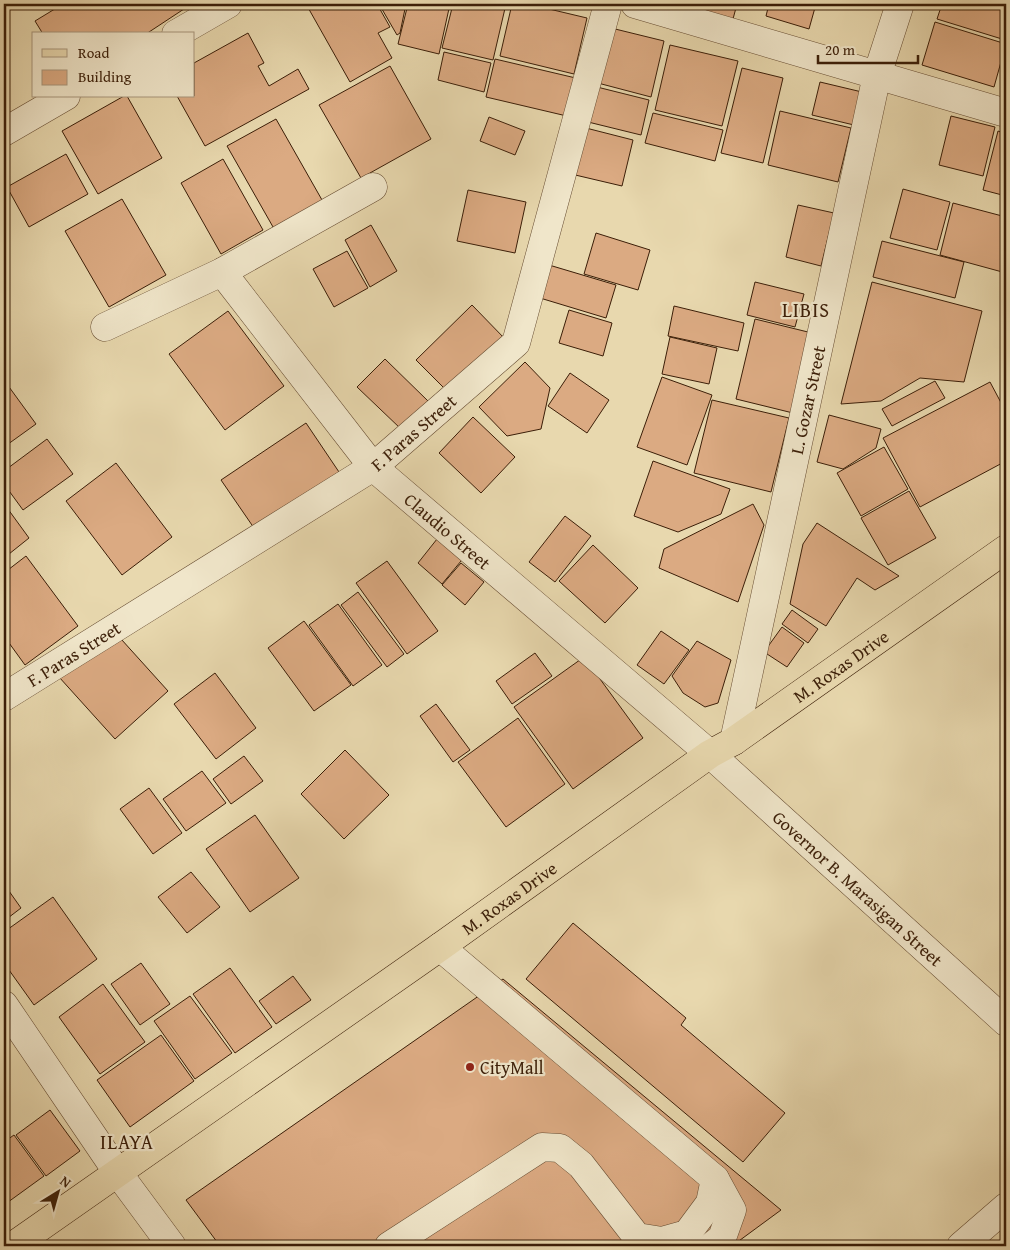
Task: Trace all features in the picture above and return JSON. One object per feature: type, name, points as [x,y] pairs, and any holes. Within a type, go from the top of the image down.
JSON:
[{"type":"main road","name":"M. Roxas Drive","points":[[13,1246],[440,947],[710,754],[734,741],[1006,549]]},
{"type":"street","points":[[179,32],[228,4]]},
{"type":"street","name":"F. Paras Street","points":[[4,697],[373,467],[516,343],[608,4]]},
{"type":"street","points":[[635,4],[1006,113]]},
{"type":"street","name":"L. Gozar Street","points":[[734,741],[877,75],[900,4]]},
{"type":"street","points":[[4,132],[63,98]]},
{"type":"street","points":[[105,327],[222,272],[373,187]]},
{"type":"street","name":"Claudio Street","points":[[222,272],[373,467],[710,754]]},
{"type":"street","name":"Governor B. Marasigan Street","points":[[710,754],[1006,1022]]},
{"type":"street","points":[[440,947],[715,1179],[732,1210],[722,1238],[712,1246]]},
{"type":"street","points":[[4,1006],[118,1173],[172,1246]]},
{"type":"street","points":[[388,1246],[542,1148],[560,1148],[581,1165],[637,1237],[662,1240],[687,1234],[710,1203],[715,1179]]},
{"type":"street","points":[[961,1246],[1006,1207]]},
{"type":"building","points":[[63,4],[185,4],[187,7],[149,32],[42,32],[35,21]]},
{"type":"building","points":[[306,4],[377,4],[390,27],[378,33],[392,58],[350,82]]},
{"type":"building","points":[[379,4],[406,4],[400,33],[397,35]]},
{"type":"building","points":[[408,4],[450,4],[439,54],[398,44]]},
{"type":"building","points":[[453,4],[506,4],[493,60],[442,48]]},
{"type":"building","points":[[512,4],[528,4],[587,18],[574,74],[500,56]]},
{"type":"building","points":[[696,4],[737,4],[733,19],[694,9]]},
{"type":"building","points":[[769,4],[816,4],[809,29],[766,16]]},
{"type":"building","points":[[942,4],[1006,4],[1006,26],[1002,39],[937,19]]},
{"type":"building","points":[[935,22],[1006,44],[994,87],[922,65]]},
{"type":"building","points":[[607,27],[664,41],[651,97],[594,82]]},
{"type":"building","points":[[248,33],[264,63],[258,66],[269,86],[298,69],[309,89],[205,146],[178,98],[195,98],[195,62]]},
{"type":"building","points":[[670,45],[738,61],[722,126],[655,110]]},
{"type":"building","points":[[444,52],[491,63],[484,92],[438,80]]},
{"type":"building","points":[[495,59],[580,79],[571,117],[486,97]]},
{"type":"building","points":[[390,66],[431,139],[361,178],[319,105]]},
{"type":"building","points":[[742,68],[783,78],[763,163],[721,153]]},
{"type":"building","points":[[820,82],[862,92],[854,125],[812,115]]},
{"type":"building","points":[[593,86],[649,100],[641,135],[584,121]]},
{"type":"building","points":[[120,98],[128,98],[162,158],[98,194],[62,131]]},
{"type":"building","points":[[780,111],[851,128],[838,182],[768,165]]},
{"type":"building","points":[[653,113],[723,130],[715,161],[645,143]]},
{"type":"building","points":[[951,116],[995,127],[983,176],[939,165]]},
{"type":"building","points":[[489,117],[525,131],[515,155],[480,141]]},
{"type":"building","points":[[276,119],[326,207],[277,234],[227,146]]},
{"type":"building","points":[[582,127],[633,140],[622,186],[571,174]]},
{"type":"building","points":[[998,131],[1006,134],[1006,196],[983,190]]},
{"type":"building","points":[[66,154],[88,194],[29,227],[7,187]]},
{"type":"building","points":[[223,159],[263,230],[221,254],[181,183]]},
{"type":"building","points":[[903,189],[950,202],[937,250],[890,238]]},
{"type":"building","points":[[468,190],[526,202],[515,253],[457,241]]},
{"type":"building","points":[[122,199],[166,275],[109,307],[65,231]]},
{"type":"building","points":[[953,203],[1006,217],[1006,273],[940,255]]},
{"type":"building","points":[[798,205],[834,213],[821,266],[786,257]]},
{"type":"building","points":[[371,225],[397,271],[370,287],[345,240]]},
{"type":"building","points":[[596,233],[650,250],[638,290],[584,274]]},
{"type":"building","points":[[882,241],[964,262],[955,298],[873,277]]},
{"type":"building","points":[[347,251],[368,288],[334,307],[313,269]]},
{"type":"building","points":[[549,265],[616,285],[606,318],[540,298]]},
{"type":"building","points":[[755,282],[804,294],[795,327],[747,315]]},
{"type":"building","points":[[872,282],[982,311],[964,382],[920,378],[881,401],[841,404]]},
{"type":"building","points":[[472,305],[506,340],[451,395],[416,360]]},
{"type":"building","points":[[674,306],[744,323],[738,351],[668,336]]},
{"type":"building","points":[[569,310],[612,323],[603,356],[559,343]]},
{"type":"building","points":[[228,311],[284,386],[225,430],[169,354]]},
{"type":"building","points":[[755,319],[812,333],[793,413],[736,399]]},
{"type":"building","points":[[670,337],[717,348],[709,384],[662,374]]},
{"type":"building","points":[[385,359],[428,401],[401,429],[357,387]]},
{"type":"building","points":[[525,362],[550,388],[541,429],[507,436],[479,407]]},
{"type":"building","points":[[570,373],[609,400],[587,433],[548,406]]},
{"type":"building","points":[[662,377],[712,395],[687,465],[637,447]]},
{"type":"building","points":[[4,380],[36,424],[4,447]]},
{"type":"building","points":[[935,381],[945,398],[892,426],[882,409]]},
{"type":"building","points":[[990,382],[1006,412],[1006,461],[920,507],[883,438]]},
{"type":"building","points":[[712,400],[789,418],[771,492],[694,473]]},
{"type":"building","points":[[829,415],[881,429],[876,448],[843,469],[817,462]]},
{"type":"building","points":[[473,417],[515,457],[481,493],[439,453]]},
{"type":"building","points":[[306,423],[339,472],[254,528],[221,480]]},
{"type":"building","points":[[47,439],[73,474],[23,510],[4,484],[4,471]]},
{"type":"building","points":[[884,447],[908,489],[861,516],[837,473]]},
{"type":"building","points":[[653,461],[730,489],[721,514],[678,532],[634,516]]},
{"type":"building","points":[[116,463],[172,537],[122,575],[66,501]]},
{"type":"building","points":[[909,491],[936,538],[888,565],[861,518]]},
{"type":"building","points":[[753,504],[764,525],[738,602],[659,568],[664,549]]},
{"type":"building","points":[[4,506],[29,538],[4,558]]},
{"type":"building","points":[[565,516],[591,536],[555,582],[529,562]]},
{"type":"building","points":[[817,523],[899,576],[875,590],[857,578],[826,626],[790,604],[803,544]]},
{"type":"building","points":[[441,534],[466,555],[442,584],[418,563]]},
{"type":"building","points":[[593,545],[638,588],[605,623],[559,581]]},
{"type":"building","points":[[26,556],[78,626],[25,665],[4,636],[4,573]]},
{"type":"building","points":[[387,561],[438,631],[407,654],[356,583]]},
{"type":"building","points":[[461,563],[484,582],[465,605],[442,585]]},
{"type":"building","points":[[358,592],[404,654],[387,667],[341,605]]},
{"type":"building","points":[[338,604],[382,665],[353,686],[309,625]]},
{"type":"building","points":[[792,610],[818,629],[808,643],[782,624]]},
{"type":"building","points":[[304,621],[351,685],[314,711],[268,648]]},
{"type":"building","points":[[782,627],[804,643],[787,667],[764,652]]},
{"type":"building","points":[[112,629],[168,691],[115,739],[59,677]]},
{"type":"building","points":[[661,631],[689,650],[664,684],[637,665]]},
{"type":"building","points":[[697,641],[731,660],[718,703],[705,707],[683,693],[672,676]]},
{"type":"building","points":[[535,653],[552,676],[512,704],[496,681]]},
{"type":"building","points":[[584,657],[643,738],[573,789],[514,707]]},
{"type":"building","points":[[215,673],[256,728],[216,759],[174,704]]},
{"type":"building","points":[[436,704],[470,750],[453,762],[420,716]]},
{"type":"building","points":[[518,718],[565,784],[506,827],[458,762]]},
{"type":"building","points":[[345,750],[389,795],[344,839],[301,794]]},
{"type":"building","points":[[244,756],[263,781],[231,804],[213,779]]},
{"type":"building","points":[[202,771],[226,803],[186,831],[163,799]]},
{"type":"building","points":[[149,788],[182,833],[153,854],[120,809]]},
{"type":"building","points":[[255,815],[299,878],[250,912],[206,849]]},
{"type":"building","points":[[191,872],[220,907],[187,933],[158,897]]},
{"type":"building","points":[[4,884],[21,908],[4,921]]},
{"type":"building","points":[[53,897],[97,959],[34,1005],[4,963],[4,932]]},
{"type":"building","points":[[573,923],[686,1018],[681,1025],[785,1113],[743,1162],[526,979]]},
{"type":"building","points":[[141,963],[170,1004],[140,1025],[111,984]]},
{"type":"building","points":[[230,968],[272,1027],[235,1053],[193,994]]},
{"type":"building","points":[[293,976],[311,1000],[276,1024],[259,1001]]},
{"type":"building","name":"CityMall","points":[[503,979],[781,1210],[732,1246],[220,1246],[186,1200]]},
{"type":"building","points":[[103,984],[145,1042],[100,1074],[59,1017]]},
{"type":"building","points":[[190,996],[232,1053],[195,1079],[154,1021]]},
{"type":"building","points":[[161,1035],[194,1081],[130,1127],[97,1080]]},
{"type":"building","points":[[50,1110],[80,1151],[46,1176],[16,1135]]},
{"type":"building","points":[[14,1135],[44,1176],[4,1205],[4,1142]]},
{"type":"place","name":"CityMall","points":[[470,1067]]},
{"type":"district","name":"LIBIS","points":[[806,309]]},
{"type":"district","name":"ILAYA","points":[[127,1141]]}]
